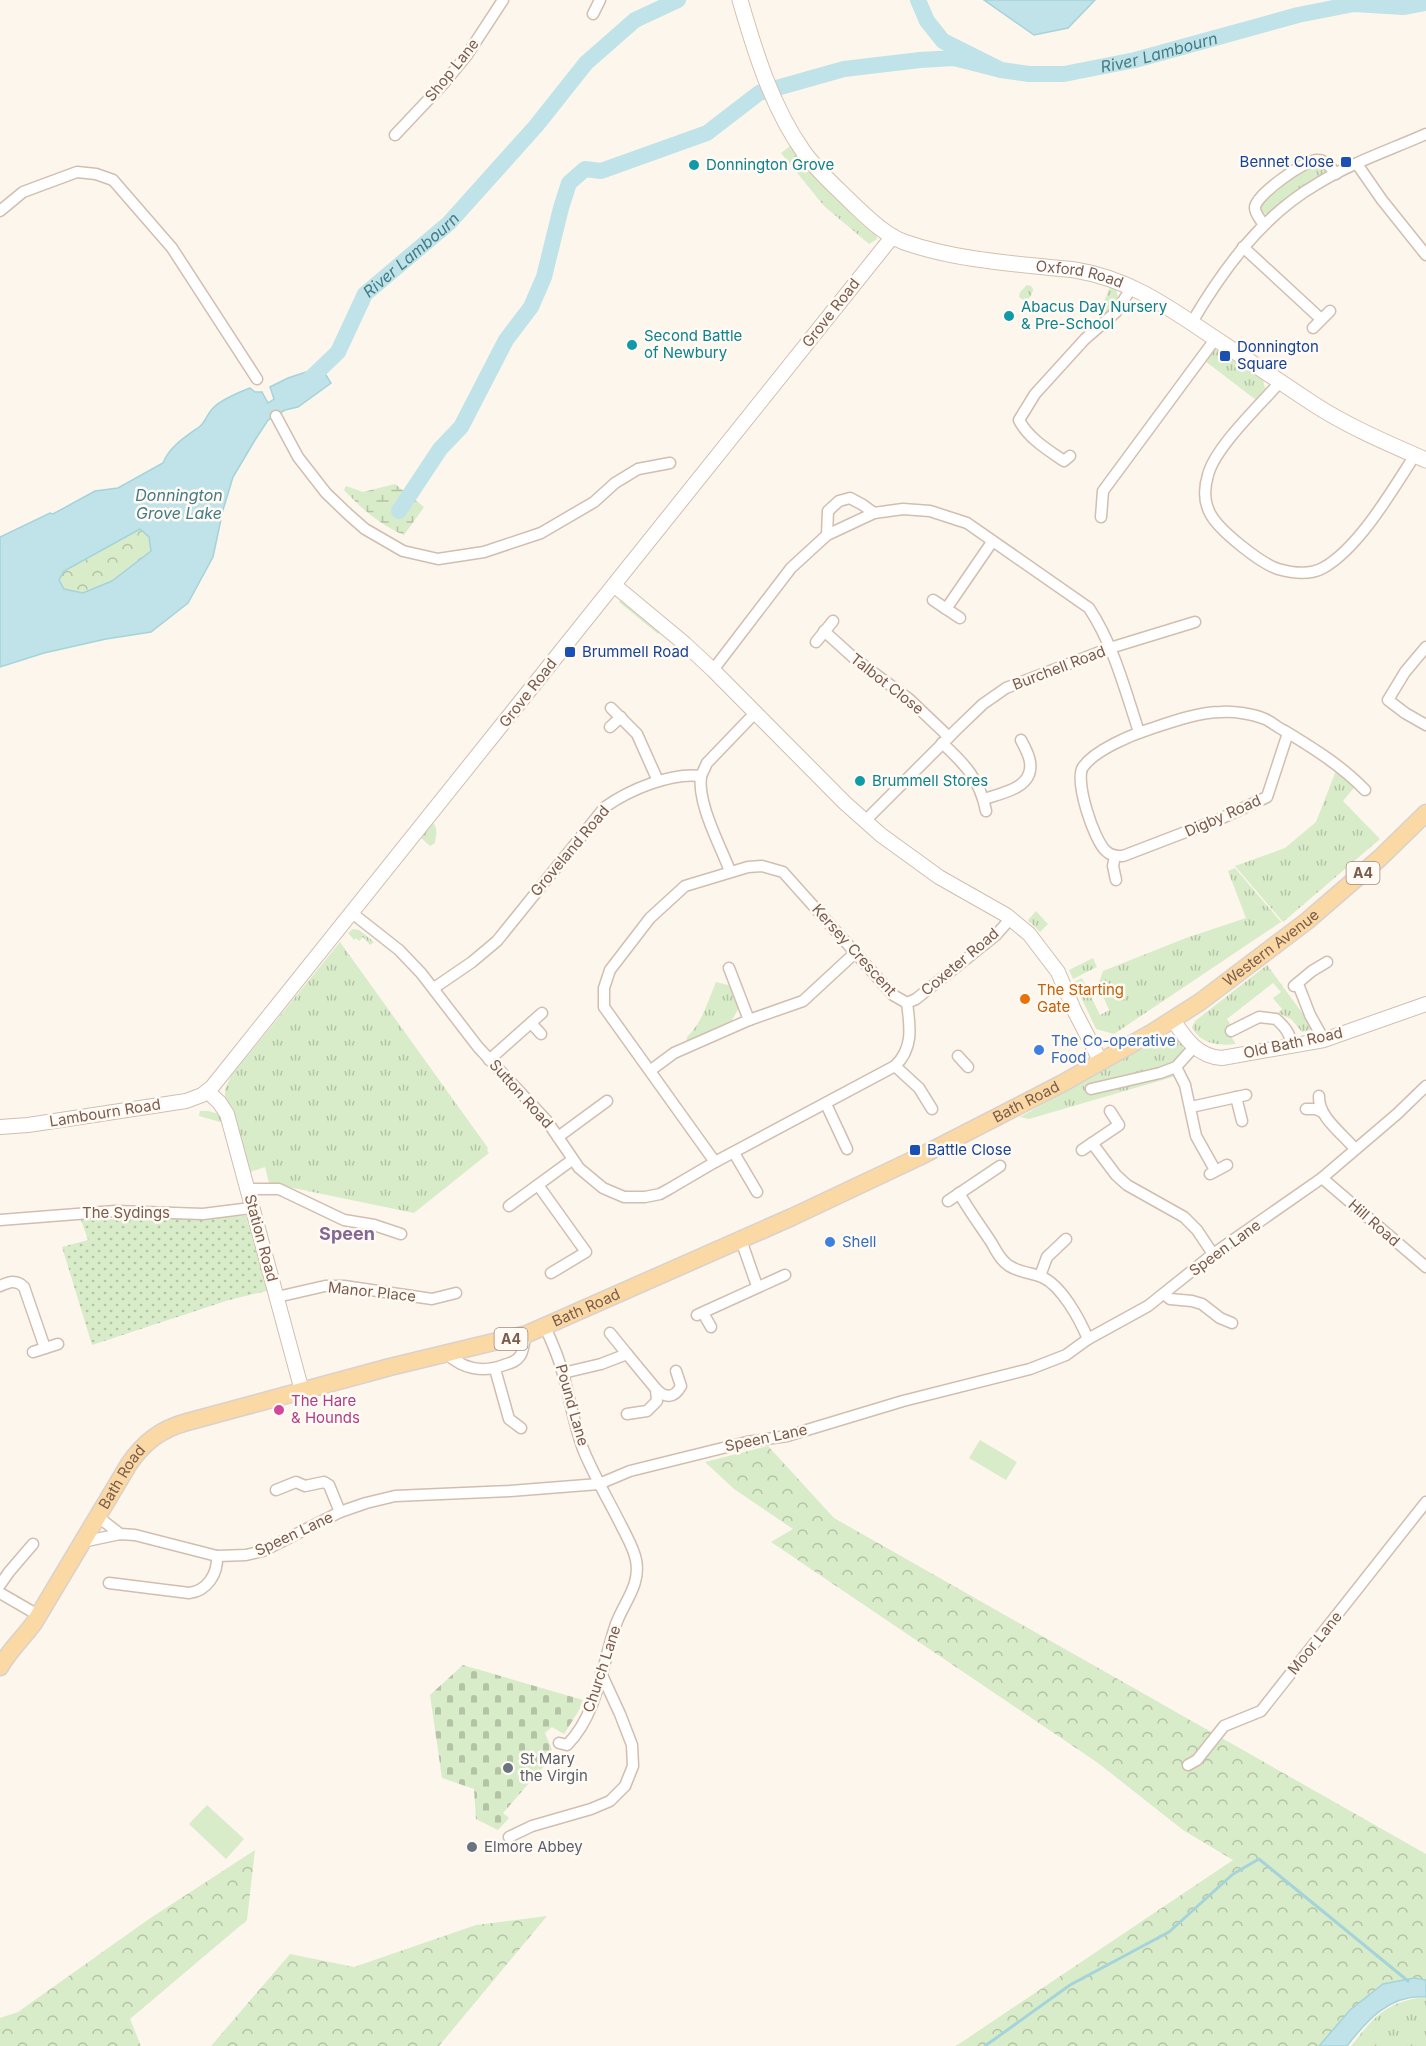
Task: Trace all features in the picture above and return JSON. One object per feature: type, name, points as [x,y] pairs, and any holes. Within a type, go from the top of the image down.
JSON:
[{"type":"main road","name":"Oxford Road","points":[[740,0],[767,81],[780,112],[804,152],[859,210],[892,236],[904,242],[958,255],[1094,273],[1132,287],[1192,322],[1330,415],[1420,457]]},
{"type":"main road","name":"Western Avenue","points":[[1101,1062],[1173,1020],[1218,989],[1307,921],[1380,858],[1426,813]]},
{"type":"main road","name":"Bath Road","points":[[3,1659],[22,1640],[136,1454],[148,1441],[161,1432],[187,1422],[390,1367],[527,1334],[545,1327],[741,1240],[936,1149],[1101,1062]]},
{"type":"street","name":"Shop Lane","points":[[395,135],[467,55],[503,0]]},
{"type":"street","points":[[593,14],[600,0]]},
{"type":"street","points":[[1192,322],[1209,291],[1244,247],[1264,225],[1301,195],[1336,174],[1426,134]]},
{"type":"street","points":[[1264,225],[1255,207],[1257,201],[1268,190],[1311,160],[1321,160],[1329,165],[1336,174]]},
{"type":"street","points":[[1357,164],[1424,260]]},
{"type":"street","points":[[0,211],[23,192],[77,172],[96,174],[113,180],[172,248],[257,379]]},
{"type":"street","name":"Grove Road","points":[[208,1092],[892,236]]},
{"type":"street","points":[[1244,247],[1322,319]]},
{"type":"street","points":[[1070,456],[1064,461],[1014,420],[1085,339],[1116,312],[1132,287]]},
{"type":"street","points":[[1313,328],[1330,311]]},
{"type":"street","points":[[1101,517],[1103,491],[1216,338]]},
{"type":"street","points":[[1281,381],[1220,450],[1208,473],[1204,495],[1210,513],[1222,531],[1277,568],[1301,573],[1321,568],[1339,556],[1420,457]]},
{"type":"street","points":[[276,416],[298,457],[326,493],[349,515],[365,529],[403,550],[438,560],[484,552],[541,533],[594,502],[615,483],[638,469],[670,464]]},
{"type":"street","points":[[827,535],[828,511],[839,501],[850,498],[874,513]]},
{"type":"street","points":[[713,670],[791,568],[827,535],[874,513],[903,509],[930,511],[967,523],[1089,608],[1102,628],[1139,732]]},
{"type":"street","points":[[946,609],[992,542]]},
{"type":"street","points":[[614,585],[713,670],[865,821],[923,867],[1011,918],[1035,941],[1058,972],[1074,1010],[1101,1062]]},
{"type":"street","points":[[933,600],[960,618]]},
{"type":"street","points":[[816,642],[834,621]]},
{"type":"street","name":"Burchell Road","points":[[865,821],[983,704],[1006,688],[1110,648],[1195,622]]},
{"type":"street","name":"Talbot Close","points":[[824,632],[855,659],[909,699],[946,740],[979,784],[985,805],[1022,785],[1027,779],[1030,763],[1021,740]]},
{"type":"street","points":[[1426,647],[1383,697],[1426,725]]},
{"type":"street","points":[[611,708],[637,734],[658,781]]},
{"type":"street","points":[[1116,880],[1113,866],[1115,856],[1105,851],[1087,811],[1080,780],[1081,769],[1089,760],[1139,732],[1223,711],[1266,719],[1332,761],[1365,790]]},
{"type":"street","points":[[730,871],[701,797],[701,776],[707,763],[755,713]]},
{"type":"street","points":[[610,727],[621,717]]},
{"type":"street","name":"Digby Road","points":[[1115,856],[1123,856],[1167,840],[1267,796],[1288,733]]},
{"type":"street","name":"Groveland Road","points":[[434,988],[512,931],[597,814],[612,802],[658,781],[685,774],[701,776]]},
{"type":"street","name":"Kersey Crescent","points":[[715,1162],[604,1007],[604,988],[610,970],[650,918],[685,886],[730,871],[762,866],[789,875],[893,995],[907,1003],[910,1040],[903,1059],[895,1066]]},
{"type":"street","name":"Sutton Road","points":[[352,913],[399,950],[434,988],[489,1060],[535,1106],[572,1160],[587,1176],[603,1188],[624,1197],[660,1194],[715,1162]]},
{"type":"street","name":"Coxeter Road","points":[[907,1003],[916,999],[996,935],[1011,918]]},
{"type":"street","points":[[651,1070],[674,1053],[749,1020],[803,1001],[856,952]]},
{"type":"street","points":[[1324,1040],[1296,985],[1327,962]]},
{"type":"street","points":[[729,968],[749,1020]]},
{"type":"street","name":"Old Bath Road","points":[[1194,1047],[1209,1056],[1222,1058],[1324,1040],[1426,1004]]},
{"type":"street","points":[[489,1060],[542,1013]]},
{"type":"street","points":[[1231,1030],[1259,1017],[1276,1019],[1288,1031],[1291,1046]]},
{"type":"street","points":[[1091,1089],[1176,1067],[1194,1047],[1173,1020]]},
{"type":"street","points":[[531,1023],[541,1034]]},
{"type":"street","points":[[958,1056],[968,1067]]},
{"type":"street","points":[[715,1162],[895,1066],[919,1088],[932,1109]]},
{"type":"street","points":[[1176,1067],[1185,1085],[1196,1136],[1212,1172],[1227,1165]]},
{"type":"street","name":"Speen Lane","points":[[81,1542],[120,1534],[135,1535],[218,1556],[246,1555],[263,1551],[340,1512],[395,1496],[599,1484],[630,1470],[737,1444],[787,1436],[903,1401],[1030,1369],[1066,1355],[1088,1339],[1148,1306],[1214,1254],[1322,1178],[1426,1086]]},
{"type":"street","name":"Lambourn Road","points":[[0,1127],[186,1101],[208,1092]]},
{"type":"street","name":"Station Road","points":[[208,1092],[227,1114],[302,1392]]},
{"type":"street","points":[[1191,1107],[1241,1096],[1242,1121]]},
{"type":"street","points":[[1319,1096],[1318,1104],[1322,1112],[1355,1149]]},
{"type":"street","points":[[558,1137],[607,1101]]},
{"type":"street","points":[[826,1104],[847,1149]]},
{"type":"street","points":[[1306,1109],[1316,1109],[1322,1112]]},
{"type":"street","points":[[1082,1150],[1119,1125],[1110,1111]]},
{"type":"street","points":[[1092,1143],[1116,1175],[1127,1185],[1184,1217],[1197,1230],[1214,1254]]},
{"type":"street","points":[[734,1153],[757,1192]]},
{"type":"street","points":[[508,1206],[572,1160]]},
{"type":"street","points":[[948,1201],[994,1172]]},
{"type":"street","name":"Hill Road","points":[[1322,1178],[1426,1267]]},
{"type":"street","points":[[538,1185],[586,1252],[551,1274]]},
{"type":"street","points":[[247,1189],[279,1190],[344,1220],[374,1225],[401,1234]]},
{"type":"street","points":[[959,1193],[998,1256],[1010,1267],[1047,1280],[1060,1293],[1082,1323],[1088,1339]]},
{"type":"street","name":"The Sydings","points":[[0,1220],[115,1210],[203,1214],[251,1208]]},
{"type":"street","points":[[741,1240],[757,1286]]},
{"type":"street","points":[[1040,1276],[1047,1257],[1059,1241]]},
{"type":"street","points":[[711,1327],[700,1314],[757,1286],[786,1275]]},
{"type":"street","points":[[0,1286],[19,1282],[24,1287],[45,1348]]},
{"type":"street","name":"Manor Place","points":[[277,1297],[325,1286],[344,1286],[434,1304],[456,1293]]},
{"type":"street","points":[[1164,1294],[1170,1299],[1202,1304],[1220,1318],[1232,1323]]},
{"type":"street","name":"Pound Lane","points":[[545,1327],[563,1373],[579,1437],[599,1484]]},
{"type":"street","points":[[447,1354],[455,1362],[477,1370],[495,1369],[516,1361],[522,1354],[527,1334]]},
{"type":"street","points":[[610,1334],[662,1395],[670,1396],[678,1392],[681,1386],[676,1371]]},
{"type":"street","points":[[33,1352],[58,1344]]},
{"type":"street","points":[[563,1373],[601,1364],[627,1354]]},
{"type":"street","points":[[495,1369],[509,1419],[521,1428]]},
{"type":"street","points":[[627,1414],[647,1411],[657,1401],[656,1389]]},
{"type":"street","points":[[276,1490],[296,1482],[305,1486],[324,1482],[329,1485],[340,1512]]},
{"type":"street","name":"Church Lane","points":[[559,1743],[567,1745],[586,1719],[617,1622],[633,1591],[637,1572],[636,1559],[626,1535],[599,1484]]},
{"type":"street","name":"Moor Lane","points":[[1188,1765],[1197,1760],[1224,1726],[1261,1711],[1426,1502]]},
{"type":"street","name":"Speen Lane","points":[[97,1516],[120,1534]]},
{"type":"street","points":[[0,1585],[33,1544]]},
{"type":"street","points":[[108,1583],[201,1595],[218,1565],[218,1556]]},
{"type":"street","points":[[0,1593],[38,1615]]},
{"type":"street","points":[[509,1837],[532,1826],[591,1809],[610,1801],[625,1786],[633,1766],[632,1745],[602,1673]]},
{"type":"green space","points":[[793,146],[876,233],[877,239],[869,244],[824,206],[781,153]]},
{"type":"green space","points":[[1316,164],[1325,169],[1325,174],[1267,214],[1262,213],[1259,209],[1262,199]]},
{"type":"green space","points":[[1027,285],[1033,289],[1025,301],[1019,297],[1020,292]]},
{"type":"green space","points":[[1110,287],[1116,289],[1119,302],[1106,315],[1100,311]]},
{"type":"green space","points":[[1214,348],[1263,380],[1265,388],[1256,400],[1205,361]]},
{"type":"green space","points":[[395,484],[424,507],[404,535],[371,516],[344,490],[346,486],[363,492]]},
{"type":"green space","points":[[140,529],[149,537],[151,551],[112,581],[83,593],[64,589],[59,580],[64,571]]},
{"type":"green space","points":[[622,598],[661,631],[658,634],[619,602]]},
{"type":"green space","points":[[1337,768],[1357,784],[1343,801],[1380,839],[1283,922],[1235,866],[1285,848],[1316,822]]},
{"type":"green space","points":[[433,823],[436,836],[435,843],[430,846],[421,838]]},
{"type":"green space","points":[[1235,868],[1281,922],[1114,1034],[1096,1029],[1074,982],[1082,978],[1100,1015],[1109,1010],[1098,985],[1103,971],[1186,938],[1246,918],[1228,871]]},
{"type":"green space","points":[[1036,911],[1048,924],[1040,932],[1028,920]]},
{"type":"green space","points":[[353,929],[359,930],[374,942],[370,945],[363,937],[359,941],[356,938],[354,940],[348,933]]},
{"type":"green space","points":[[340,942],[488,1148],[489,1153],[414,1213],[269,1183],[265,1167],[247,1173],[225,1096],[225,1089],[231,1076]]},
{"type":"green space","points":[[1093,958],[1097,967],[1073,979],[1069,970]]},
{"type":"green space","points":[[1267,965],[1314,1029],[1302,1032],[1291,1019],[1278,1013],[1282,1009],[1273,998],[1281,992],[1273,983],[1227,1019],[1233,1028],[1228,1032],[1236,1044],[1211,1043],[1195,1033],[1192,1027],[1195,1021]]},
{"type":"green space","points":[[716,982],[732,986],[740,1006],[732,1020],[733,1023],[686,1042],[687,1037],[701,1018]]},
{"type":"green space","points":[[1172,1035],[1183,1043],[1184,1055],[1176,1076],[1029,1119],[1020,1117],[1164,1036]]},
{"type":"green space","points":[[200,1111],[223,1115],[227,1124],[199,1116]]},
{"type":"green space","points":[[246,1216],[267,1291],[229,1300],[92,1345],[62,1247],[88,1240],[81,1220]]},
{"type":"green space","points":[[980,1440],[1017,1462],[1006,1480],[969,1458]]},
{"type":"green space","points":[[768,1446],[834,1518],[1426,1854],[1426,1980],[1414,1978],[1383,1984],[1350,2010],[1319,2046],[956,2046],[1233,1860],[1183,1830],[1098,1763],[771,1542],[793,1529],[734,1489],[705,1462]]},
{"type":"green space","points":[[463,1665],[583,1700],[564,1734],[552,1727],[545,1733],[552,1750],[545,1765],[503,1813],[509,1818],[498,1830],[476,1819],[474,1789],[442,1778],[430,1695]]},
{"type":"green space","points":[[207,1805],[244,1839],[226,1859],[189,1824]]},
{"type":"green space","points":[[255,1850],[247,1920],[130,2019],[141,2046],[0,2046],[0,2018],[18,2012],[149,1919]]},
{"type":"green space","points":[[547,1916],[439,2046],[211,2046],[290,1954],[354,1967],[476,1925]]},
{"type":"green space","points":[[1426,1998],[1426,2046],[1351,2046],[1379,2014],[1396,2004]]},
{"type":"water","points":[[984,0],[1095,0],[1068,28],[1034,35]]},
{"type":"water","name":"Donnington Grove Lake","points":[[312,370],[324,372],[331,383],[298,407],[285,410],[268,420],[255,440],[233,477],[213,557],[188,603],[151,632],[44,653],[0,667],[0,537],[50,513],[53,514],[95,491],[118,488],[163,463],[173,447],[201,425],[211,410],[221,402],[250,388],[255,392],[262,392],[268,403],[274,399],[270,387]],"holes":[[[140,529],[149,537],[151,551],[112,581],[83,593],[64,589],[59,580],[64,571]]]},
{"type":"water","points":[[1414,1978],[1426,1980],[1426,1997],[1413,1997],[1390,2004],[1371,2018],[1347,2046],[1319,2046],[1350,2010],[1383,1984]]},
{"type":"waterway","name":"River Lambourn","points":[[301,385],[338,352],[365,294],[449,223],[536,126],[586,63],[635,20],[678,0]]},
{"type":"waterway","name":"River Lambourn","points":[[918,0],[927,21],[943,41],[1001,70],[1029,74],[1064,74],[1135,60],[1298,15],[1354,4],[1403,7],[1426,3]]},
{"type":"waterway","points":[[399,511],[440,449],[461,427],[506,340],[531,307],[544,277],[569,183],[585,169],[601,171],[707,133],[759,93],[844,69],[954,58],[1001,70]]},
{"type":"waterway","points":[[985,2046],[1070,1985],[1169,1932],[1233,1874],[1259,1859],[1408,1981]]},
{"type":"place","name":"Bennet Close","points":[[1346,162]]},
{"type":"place","name":"Donnington Grove","points":[[694,165]]},
{"type":"place","name":"Abacus Day Nursery & Pre-School","points":[[1009,316]]},
{"type":"place","name":"Second Battle of Newbury","points":[[632,345]]},
{"type":"place","name":"Donnington Square","points":[[1225,356]]},
{"type":"place","name":"Brummell Road","points":[[570,652]]},
{"type":"place","name":"Brummell Stores","points":[[860,781]]},
{"type":"place","name":"The Starting Gate","points":[[1025,999]]},
{"type":"place","name":"The Co-operative Food","points":[[1039,1050]]},
{"type":"place","name":"Battle Close","points":[[915,1150]]},
{"type":"place","name":"Shell","points":[[830,1242]]},
{"type":"place","name":"The Hare & Hounds","points":[[279,1410]]},
{"type":"place","name":"St Mary the Virgin","points":[[508,1768]]},
{"type":"place","name":"Elmore Abbey","points":[[472,1847]]},
{"type":"district","name":"Speen","points":[[347,1234]]}]
